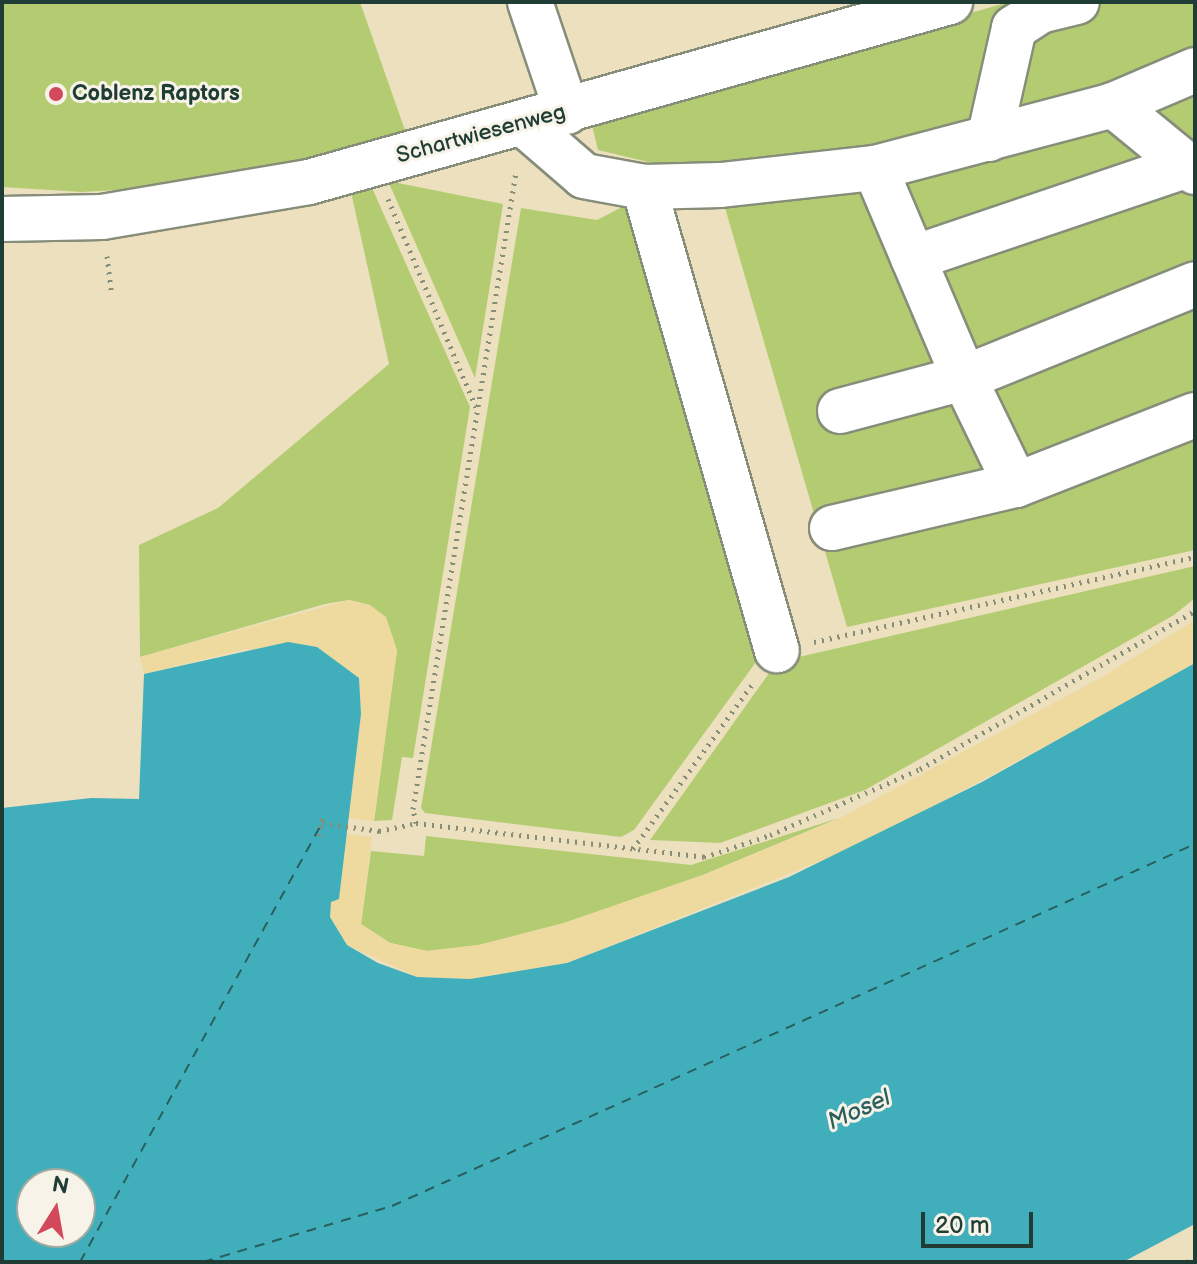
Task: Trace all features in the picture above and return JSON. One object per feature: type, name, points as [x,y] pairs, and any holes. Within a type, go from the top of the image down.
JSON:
[{"type":"street","points":[[530,2],[567,112]]},
{"type":"street","name":"Schartwiesenweg","points":[[2,219],[102,217],[171,208],[309,182],[373,162],[567,112],[885,9],[950,2]]},
{"type":"street","points":[[989,139],[1014,28],[1040,11],[1077,2]]},
{"type":"street","points":[[524,124],[584,176],[644,187],[721,185],[875,168],[1113,105],[1195,70]]},
{"type":"street","points":[[1113,105],[1191,168]]},
{"type":"street","points":[[875,168],[964,378],[1016,485]]},
{"type":"street","points":[[913,258],[1191,168]]},
{"type":"street","points":[[644,187],[777,650]]},
{"type":"street","points":[[840,411],[964,378],[1195,284]]},
{"type":"street","points":[[832,528],[1016,485],[1195,415]]},
{"type":"path","points":[[416,823],[413,809],[524,124]]},
{"type":"path","points":[[373,162],[477,408]]},
{"type":"path","points":[[106,248],[112,294]]},
{"type":"path","points":[[632,850],[777,650],[1195,557]]},
{"type":"path","points":[[322,823],[379,831],[416,823],[704,857],[851,801],[920,769],[1195,611]]},
{"type":"path","points":[[319,836],[323,813]]},
{"type":"path","points":[[1187,1262],[1195,1258]]},
{"type":"green space","points":[[2,2],[360,2],[407,136],[299,164],[170,187],[82,192],[2,187]]},
{"type":"green space","points":[[1009,2],[1195,2],[1195,550],[847,627],[723,201],[717,161],[665,166],[598,150],[591,121]]},
{"type":"green space","points":[[368,179],[470,407],[413,758],[402,757],[392,820],[374,821],[397,650],[370,605],[349,600],[325,604],[140,657],[139,545],[218,508],[389,364],[349,183]]},
{"type":"green space","points":[[388,181],[503,204],[475,378]]},
{"type":"green space","points":[[622,207],[639,211],[764,651],[634,830],[621,837],[425,813],[421,808],[521,208],[597,220]]},
{"type":"green space","points":[[1195,566],[1195,598],[1174,615],[865,790],[720,843],[650,840],[777,662]]},
{"type":"green space","points":[[839,818],[703,875],[564,923],[479,945],[427,951],[390,943],[361,924],[371,851],[424,856],[426,836],[691,865]]},
{"type":"sand","points":[[349,600],[370,605],[386,617],[397,650],[374,821],[348,818],[361,714],[359,678],[246,649],[144,674],[140,657]]},
{"type":"sand","points":[[1195,620],[1195,663],[1141,695],[864,843],[567,963],[470,979],[417,977],[347,945],[330,917],[331,902],[339,899],[346,834],[372,837],[361,924],[390,943],[427,951],[479,945],[564,923],[703,875],[840,818],[1102,677]]},
{"type":"water","name":"Mosel","points":[[288,642],[317,647],[359,678],[361,714],[339,899],[331,902],[330,917],[347,945],[378,963],[417,977],[470,979],[567,963],[789,877],[982,782],[1195,663],[1195,1224],[1123,1262],[2,1262],[2,808],[91,798],[139,799],[144,674]]},
{"type":"ferry route","points":[[80,1262],[322,823]]},
{"type":"ferry route","points":[[203,1262],[392,1206],[1195,844]]},
{"type":"place","name":"Coblenz Raptors","points":[[56,94]]}]
